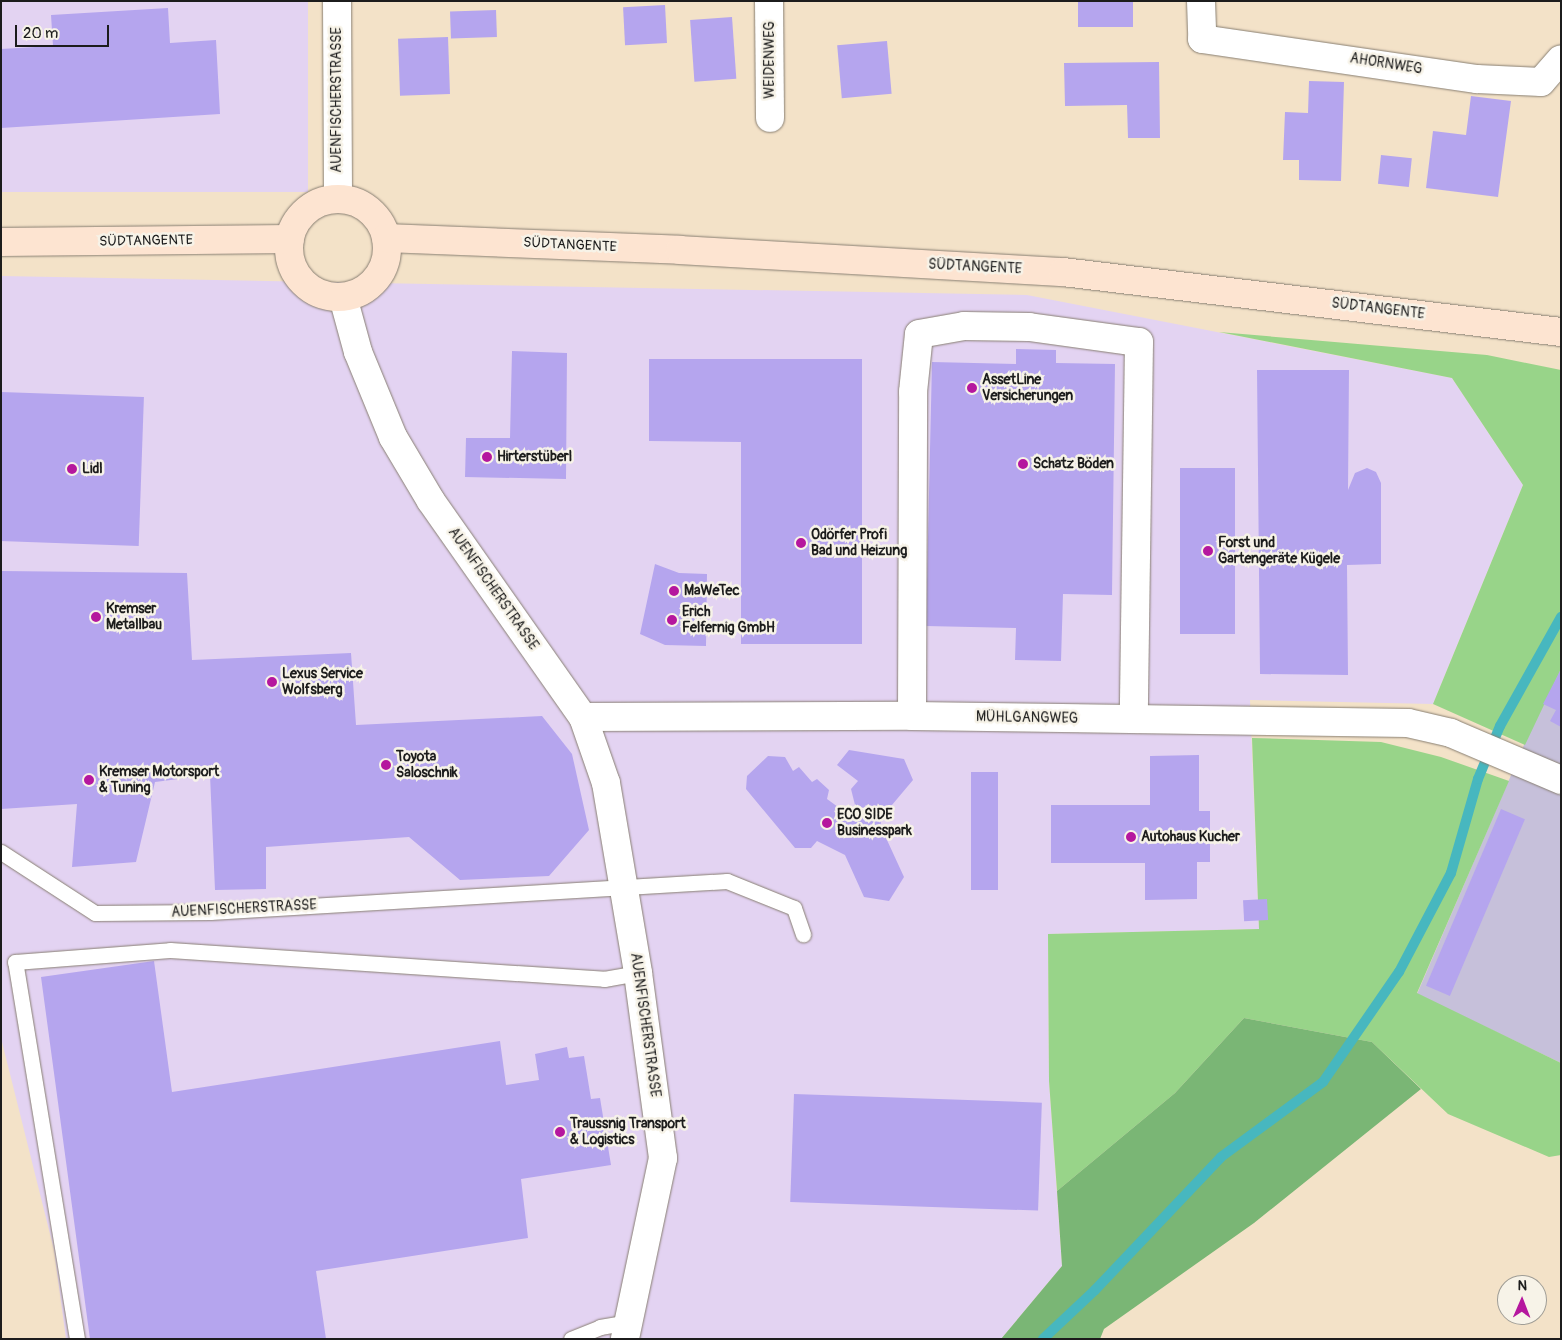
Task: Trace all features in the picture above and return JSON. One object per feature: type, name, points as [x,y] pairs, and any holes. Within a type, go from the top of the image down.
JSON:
[{"type":"main road","points":[[325,201],[354,202],[369,210],[380,222],[386,238],[387,254],[382,270],[372,284],[358,293],[343,297],[313,290],[301,280],[293,267],[290,239],[294,226],[307,211],[325,201]]},
{"type":"main road","name":"SÜDTANGENTE","points":[[386,238],[680,250],[1063,272],[1561,332]]},
{"type":"main road","name":"SÜDTANGENTE","points":[[1,242],[290,239]]},
{"type":"street","name":"AUENFISCHERSTRASSE","points":[[337,1],[338,200]]},
{"type":"street","name":"WEIDENWEG","points":[[769,1],[770,118]]},
{"type":"street","name":"AHORNWEG","points":[[1201,1],[1202,39],[1477,78],[1541,82],[1561,59]]},
{"type":"street","name":"AUENFISCHERSTRASSE","points":[[343,297],[358,352],[393,437],[431,501],[583,716],[606,783],[638,973],[663,1158],[626,1330]]},
{"type":"street","points":[[912,716],[913,392],[918,334],[964,326],[1029,327],[1139,342],[1134,719]]},
{"type":"street","name":"MÜHLGANGWEG","points":[[583,716],[912,716],[1408,723],[1469,741],[1561,780]]},
{"type":"lane","name":"AUENFISCHERSTRASSE","points":[[1,852],[95,913],[210,912],[727,881],[794,908],[803,934]]},
{"type":"lane","points":[[77,1339],[15,962],[170,950],[604,979],[638,973]]},
{"type":"lane","points":[[570,1339],[600,1327],[626,1330]]},
{"type":"shaded area","points":[[1,1],[308,1],[308,192],[1,192]]},
{"type":"shaded area","points":[[1,276],[1027,295],[1452,378],[1523,485],[1433,704],[1250,700],[1259,929],[1048,934],[1049,1081],[1062,1266],[1001,1339],[66,1339],[54,1250],[1,1038]]},
{"type":"shaded area","points":[[1561,669],[1561,1063],[1417,994],[1527,738]]},
{"type":"green space","points":[[1219,332],[1487,355],[1561,370],[1561,669],[1525,745],[1433,704],[1523,485],[1452,378]]},
{"type":"green space","points":[[1252,738],[1381,742],[1441,757],[1509,781],[1417,993],[1561,1063],[1561,1155],[1549,1157],[1448,1114],[1372,1042],[1244,1018],[1175,1093],[1057,1191],[1049,1081],[1048,934],[1259,929]]},
{"type":"green space","points":[[1244,1018],[1372,1042],[1421,1089],[1254,1223],[1104,1329],[1100,1339],[1001,1339],[1062,1266],[1057,1191],[1175,1093]]},
{"type":"building","points":[[1078,1],[1133,1],[1133,27],[1078,27]]},
{"type":"building","points":[[665,5],[667,43],[625,45],[623,7]]},
{"type":"building","points":[[168,8],[170,43],[216,40],[220,114],[1,128],[1,49],[53,46],[51,15]]},
{"type":"building","points":[[496,10],[497,37],[451,39],[450,12]]},
{"type":"building","points":[[732,17],[736,79],[694,82],[690,20]]},
{"type":"building","points":[[448,37],[450,94],[400,96],[398,39]]},
{"type":"building","points":[[887,41],[892,94],[842,98],[837,45]]},
{"type":"building","points":[[1159,62],[1160,138],[1128,138],[1127,105],[1065,106],[1064,63]]},
{"type":"building","points":[[1309,81],[1344,82],[1341,181],[1299,180],[1299,160],[1283,160],[1285,112],[1308,113]]},
{"type":"building","points":[[1471,96],[1511,101],[1498,197],[1426,188],[1433,131],[1466,135]]},
{"type":"building","points":[[1381,155],[1412,158],[1409,187],[1378,184]]},
{"type":"building","points":[[1016,349],[1056,350],[1056,363],[1115,364],[1112,595],[1063,594],[1061,661],[1015,660],[1016,628],[926,626],[932,362],[1016,364]]},
{"type":"building","points":[[512,351],[567,353],[566,479],[465,477],[466,438],[510,438]]},
{"type":"building","name":"Odörfer Profi Bad und Heizung","points":[[649,359],[862,359],[862,644],[741,644],[741,442],[649,441]]},
{"type":"building","points":[[1257,370],[1349,370],[1348,490],[1355,473],[1367,468],[1376,472],[1381,483],[1381,564],[1347,565],[1348,675],[1260,674]]},
{"type":"building","name":"Lidl","points":[[1,392],[144,397],[139,546],[1,541]]},
{"type":"building","name":"Forst und Gartengeräte Kügele","points":[[1180,468],[1235,468],[1235,634],[1180,634]]},
{"type":"building","points":[[655,564],[679,573],[707,574],[706,646],[665,645],[640,634]]},
{"type":"building","points":[[1,571],[187,573],[192,660],[351,653],[356,725],[542,716],[572,754],[589,830],[549,876],[460,880],[409,837],[266,847],[266,889],[215,890],[210,775],[155,782],[136,862],[72,867],[77,804],[1,809]]},
{"type":"building","points":[[1561,669],[1561,727],[1550,721],[1556,710],[1543,704]]},
{"type":"building","name":"ECO SIDE Businesspark","points":[[849,750],[904,759],[913,780],[881,818],[881,827],[904,877],[889,901],[864,897],[845,855],[817,841],[811,848],[795,848],[746,789],[747,776],[768,756],[785,757],[793,771],[799,767],[812,782],[817,779],[829,790],[827,799],[838,807],[856,809],[851,789],[858,781],[837,765]]},
{"type":"building","name":"Autohaus Kucher","points":[[1199,755],[1199,811],[1210,811],[1210,862],[1197,862],[1197,899],[1145,900],[1145,863],[1051,863],[1051,805],[1150,805],[1150,756]]},
{"type":"building","points":[[971,772],[998,772],[998,890],[971,890]]},
{"type":"building","points":[[1501,809],[1525,819],[1450,996],[1426,986]]},
{"type":"building","points":[[1267,899],[1268,920],[1244,921],[1243,900]]},
{"type":"building","points":[[154,961],[172,1092],[500,1041],[506,1085],[539,1080],[535,1054],[567,1047],[569,1058],[584,1056],[591,1099],[600,1098],[611,1165],[521,1179],[528,1238],[316,1271],[326,1339],[90,1339],[41,977]]},
{"type":"building","points":[[794,1094],[1042,1103],[1038,1211],[790,1202]]},
{"type":"waterway","points":[[1043,1339],[1095,1290],[1221,1157],[1323,1082],[1399,972],[1451,873],[1478,779],[1500,726],[1561,617]]},
{"type":"place","name":"AssetLine Versicherungen","points":[[972,388]]},
{"type":"place","name":"Hirterstüberl","points":[[487,457]]},
{"type":"place","name":"Schatz Böden","points":[[1023,464]]},
{"type":"place","name":"Lidl","points":[[72,469]]},
{"type":"place","name":"Odörfer Profi Bad und Heizung","points":[[801,543]]},
{"type":"place","name":"Forst und Gartengeräte Kügele","points":[[1208,551]]},
{"type":"place","name":"MaWeTec","points":[[674,591]]},
{"type":"place","name":"Kremser Metallbau","points":[[96,617]]},
{"type":"place","name":"Erich Felfernig GmbH","points":[[672,620]]},
{"type":"place","name":"Lexus Service Wolfsberg","points":[[272,682]]},
{"type":"place","name":"Toyota Saloschnik","points":[[386,765]]},
{"type":"place","name":"Kremser Motorsport & Tuning","points":[[89,780]]},
{"type":"place","name":"ECO SIDE Businesspark","points":[[827,823]]},
{"type":"place","name":"Autohaus Kucher","points":[[1131,837]]},
{"type":"place","name":"Traussnig Transport & Logistics","points":[[560,1132]]}]
